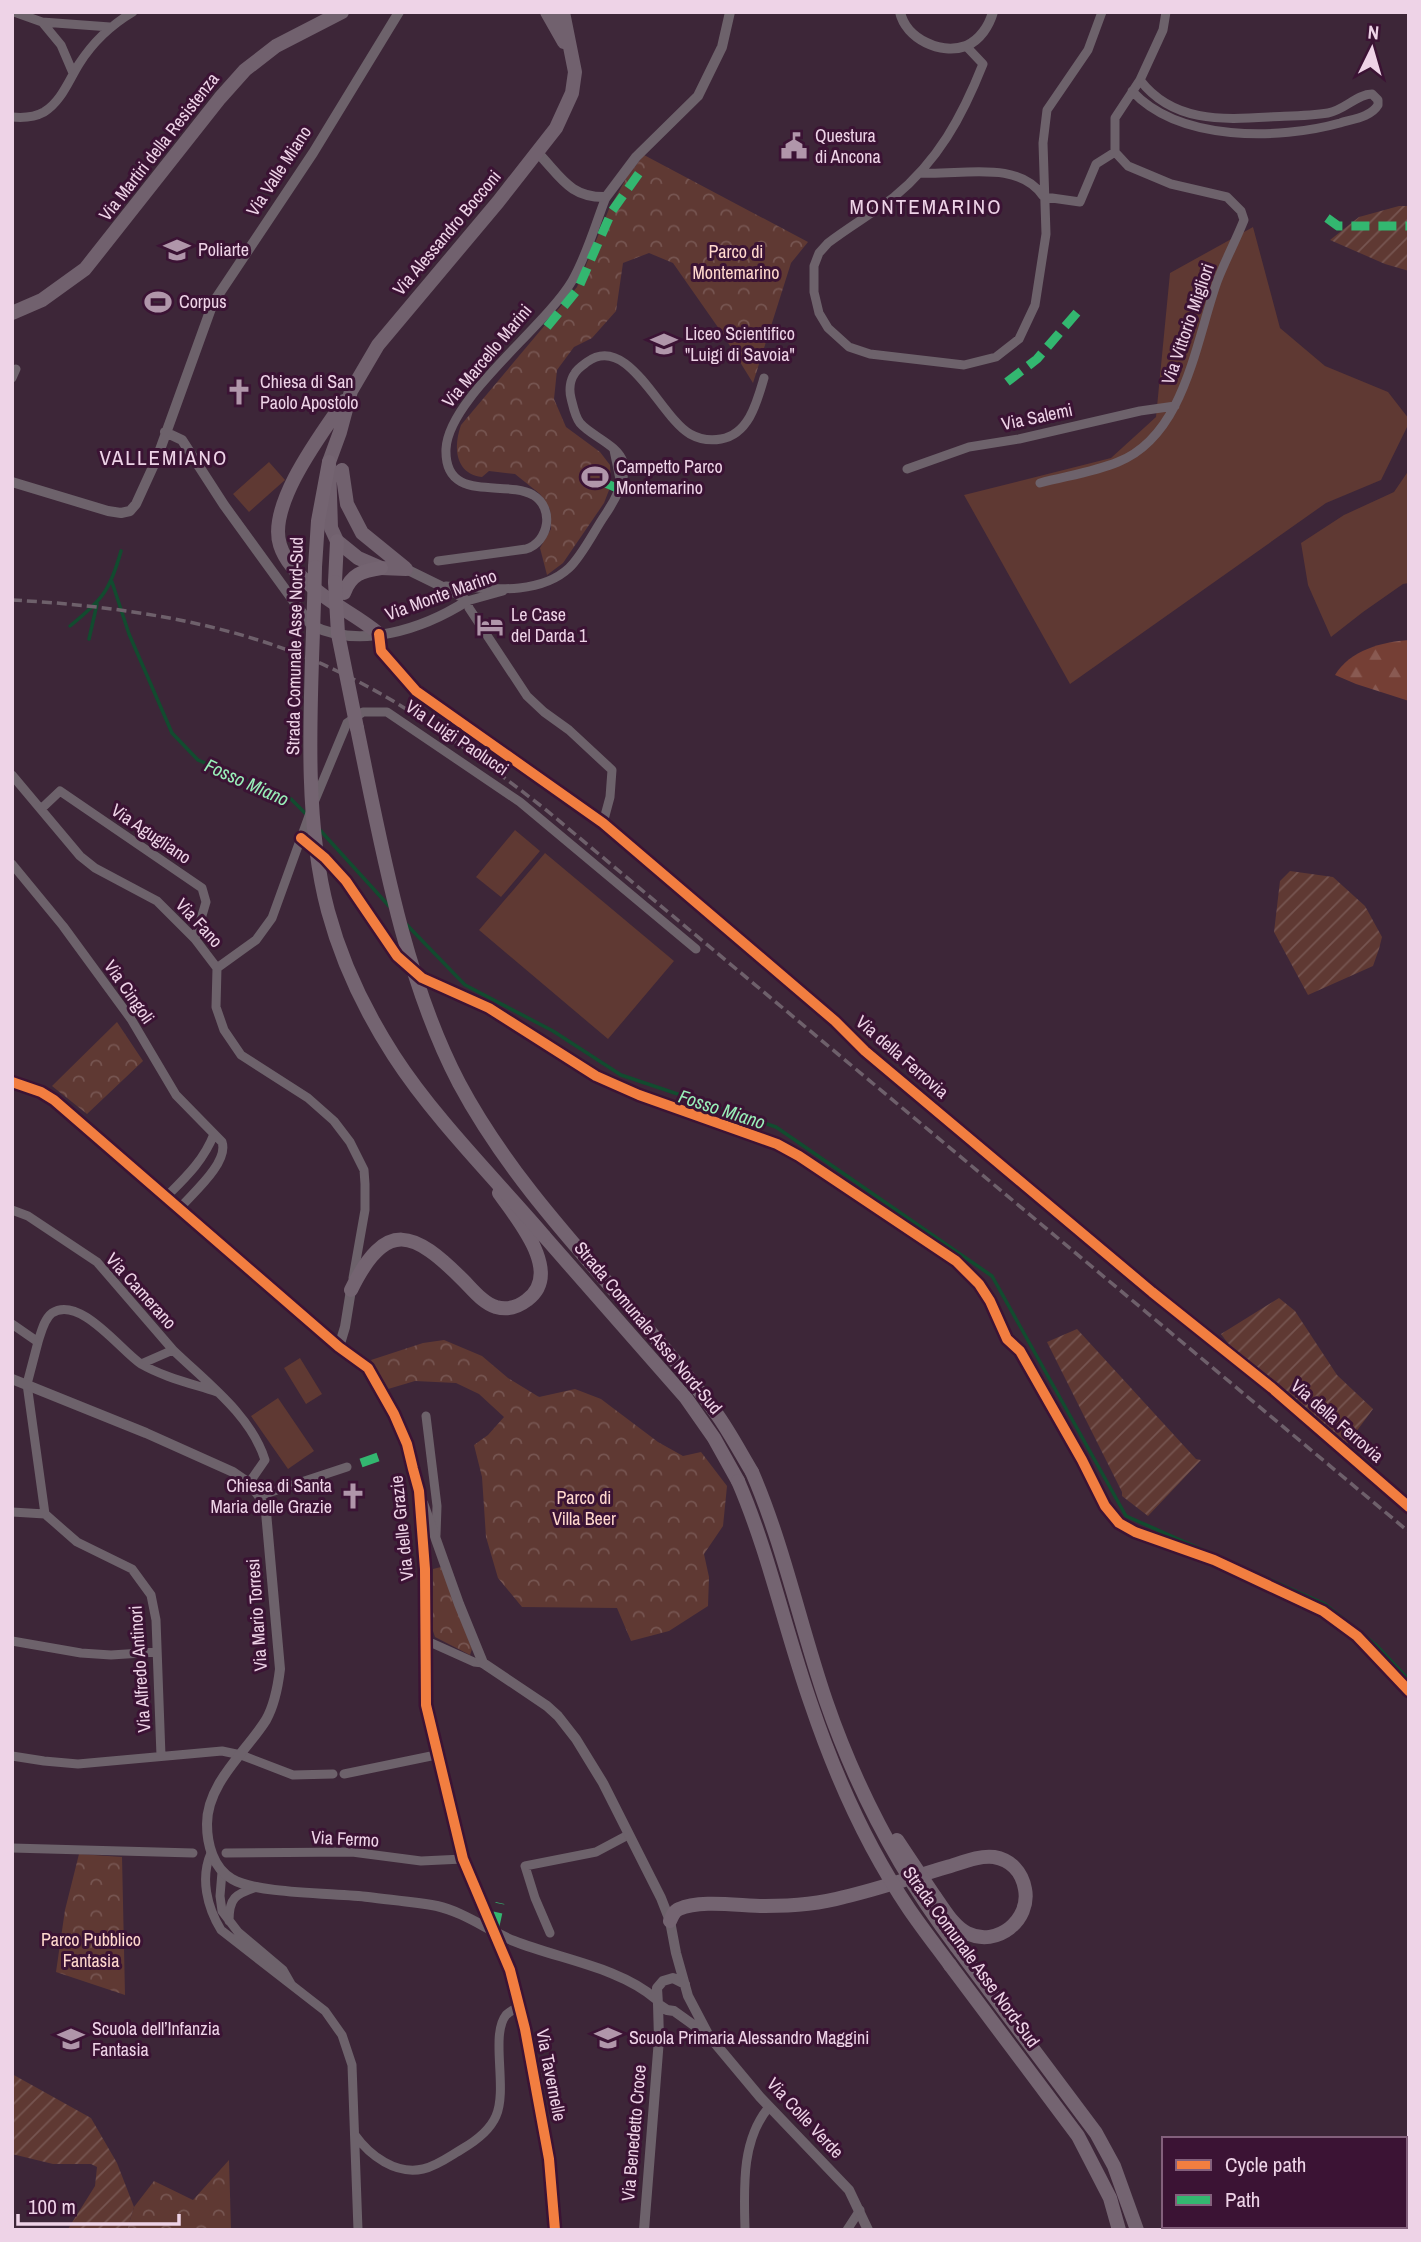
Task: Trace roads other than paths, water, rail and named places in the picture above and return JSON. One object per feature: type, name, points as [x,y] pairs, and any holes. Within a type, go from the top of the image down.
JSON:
[{"type":"highway","name":"Strada Comunale Asse Nord-Sud","points":[[329,462],[318,521],[314,567],[313,827],[328,910],[360,999],[395,1058],[466,1146],[686,1398],[714,1438],[738,1481],[757,1524],[811,1704],[844,1790],[865,1834],[908,1908],[1078,2136],[1110,2198],[1119,2230]]},
{"type":"highway","points":[[337,541],[339,587],[356,574],[381,568]]},
{"type":"highway","name":"Strada Comunale Asse Nord-Sud","points":[[339,587],[338,634],[392,888],[428,1012],[460,1084],[507,1159],[540,1203],[675,1360],[718,1416],[752,1472],[770,1514],[826,1701],[866,1798],[926,1906],[1096,2133],[1114,2166],[1137,2230]]},
{"type":"highway","points":[[351,1290],[370,1256],[379,1248],[398,1240],[418,1243],[440,1256],[486,1302],[503,1309],[522,1304],[535,1294],[541,1279],[537,1254],[527,1232],[466,1146]]},
{"type":"highway","points":[[670,1921],[676,1911],[698,1905],[778,1906],[844,1898],[974,1859],[991,1857],[1003,1859],[1018,1870],[1026,1890],[1021,1917],[1010,1929],[991,1937],[967,1933],[956,1925],[935,1897],[891,1830],[866,1798]]},
{"type":"main road","name":"Via Martiri della Resistenza","points":[[12,313],[42,300],[85,269],[245,70],[276,47],[342,12]]},
{"type":"main road","points":[[547,12],[572,56]]},
{"type":"main road","name":"Via Alessandro Bocconi","points":[[329,462],[351,391],[378,345],[556,128],[572,93],[575,72],[563,12]]},
{"type":"main road","points":[[351,391],[294,479],[282,509],[278,537],[286,558],[310,585],[330,602],[379,634]]},
{"type":"main road","name":"Via Alessandro Bocconi","points":[[337,541],[342,470],[340,432]]},
{"type":"main road","points":[[329,462],[331,528],[337,541],[359,558],[381,568],[406,569]]},
{"type":"main road","points":[[342,470],[347,504],[362,533],[406,569]]},
{"type":"street","points":[[14,12],[42,22],[110,27]]},
{"type":"street","points":[[12,117],[29,117],[44,112],[57,101],[73,73],[99,38],[133,12]]},
{"type":"street","name":"Via Valle Miano","points":[[12,482],[81,505],[121,513],[130,511],[136,504],[166,432],[213,303],[313,153],[399,12]]},
{"type":"street","name":"Via Marcello Marini","points":[[438,561],[526,549],[535,546],[542,538],[547,526],[547,514],[535,496],[524,492],[480,488],[458,479],[448,464],[447,440],[450,429],[460,410],[540,321],[571,282],[606,197],[636,157],[698,96],[722,47],[730,12]]},
{"type":"street","points":[[900,12],[905,26],[916,38],[933,46],[966,46],[980,36],[990,23],[993,12]]},
{"type":"street","points":[[966,46],[982,64],[953,132],[920,173],[893,197],[828,243],[819,253],[814,266],[813,282],[819,313],[828,328],[849,347],[870,354],[964,365],[996,357],[1019,339],[1035,305],[1046,234],[1043,143],[1046,110],[1088,50],[1102,12]]},
{"type":"street","points":[[920,173],[991,172],[1018,176],[1036,185],[1045,197],[1080,202],[1096,163],[1115,152],[1115,118],[1140,80],[1163,30],[1166,12]]},
{"type":"street","points":[[42,22],[61,45],[73,73]]},
{"type":"street","points":[[1132,91],[1144,103],[1182,122],[1227,132],[1279,132],[1335,124],[1369,114],[1378,106],[1378,100],[1373,94],[1365,94],[1348,107],[1330,112],[1231,120],[1208,118],[1168,105],[1151,95],[1140,80]]},
{"type":"street","name":"Via Vittorio Migliori","points":[[1040,483],[1120,461],[1145,444],[1163,426],[1180,397],[1218,279],[1244,220],[1241,211],[1227,197],[1171,184],[1128,166],[1115,152]]},
{"type":"street","points":[[538,153],[573,191],[590,198],[606,197]]},
{"type":"street","name":"Via Monte Marino","points":[[442,586],[515,587],[540,584],[569,568],[609,509],[625,469],[622,457],[579,422],[569,389],[574,373],[595,357],[608,355],[625,362],[676,422],[690,434],[711,441],[727,438],[743,427],[753,411],[764,378]]},
{"type":"street","name":"Via Salemi","points":[[907,469],[969,447],[1019,439],[1175,405]]},
{"type":"street","points":[[166,432],[183,440],[224,505],[311,625],[331,634],[379,634]]},
{"type":"street","points":[[406,569],[467,601],[527,696],[612,770],[610,797],[603,823]]},
{"type":"street","name":"Via Monte Marino","points":[[379,634],[408,629],[467,601],[515,587]]},
{"type":"street","name":"Via della Ferrovia","points":[[379,634],[381,651],[416,691],[603,823],[835,1020],[865,1051],[1152,1293],[1272,1388],[1409,1507]]},
{"type":"street","name":"Via Luigi Paolucci","points":[[217,968],[244,950],[265,930],[278,905],[304,830],[347,723],[363,712],[387,712],[520,802],[696,949]]},
{"type":"street","name":"Via Fano","points":[[12,775],[80,856],[95,868],[157,901],[195,939],[217,968],[216,1007],[224,1030],[241,1055],[308,1098],[334,1121],[350,1142],[364,1170],[366,1184],[365,1210],[351,1290]]},
{"type":"street","name":"Via Agugliano","points":[[41,809],[60,791],[202,888],[206,902],[195,939]]},
{"type":"street","name":"Via Cingoli","points":[[12,864],[17,874],[63,926],[131,1019],[176,1096],[215,1135]]},
{"type":"street","name":"Via delle Grazie","points":[[12,1083],[54,1100],[339,1347],[368,1368],[394,1414],[407,1444],[419,1491],[424,1561],[426,1705],[463,1859],[494,1932]]},
{"type":"street","points":[[166,1197],[198,1164],[215,1135],[222,1142],[224,1149],[220,1161],[180,1208]]},
{"type":"street","points":[[198,1164],[210,1174]]},
{"type":"street","name":"Via Camerano","points":[[12,1210],[28,1216],[97,1262],[173,1350],[238,1414],[260,1445],[265,1460],[249,1483]]},
{"type":"street","points":[[339,1347],[351,1290]]},
{"type":"street","name":"Via Camerano","points":[[27,1384],[46,1322],[52,1313],[63,1311],[88,1317],[141,1364],[217,1392]]},
{"type":"street","points":[[12,1324],[38,1342]]},
{"type":"street","name":"Via Camerano","points":[[141,1364],[173,1350]]},
{"type":"street","name":"Via Mario Torresi","points":[[12,1379],[233,1472],[249,1483],[259,1496],[265,1512],[280,1669],[278,1690],[268,1718],[219,1784],[210,1803],[207,1823],[211,1853],[222,1871]]},
{"type":"street","points":[[12,1513],[45,1514],[27,1384]]},
{"type":"street","points":[[426,1416],[437,1506],[436,1535]]},
{"type":"street","points":[[259,1496],[347,1468]]},
{"type":"street","points":[[419,1491],[483,1663]]},
{"type":"street","points":[[424,1507],[437,1506]]},
{"type":"street","name":"Via Alfredo Antinori","points":[[45,1514],[77,1542],[132,1569],[151,1595],[156,1620],[161,1756]]},
{"type":"street","points":[[424,1561],[429,1557],[443,1555]]},
{"type":"street","name":"Via Colle Verde","points":[[425,1640],[474,1662],[483,1663],[547,1706],[576,1739],[603,1783],[661,1898],[670,1921],[688,1996],[709,2036],[769,2107],[849,2190],[867,2230]]},
{"type":"street","points":[[12,1641],[81,1653],[158,1653]]},
{"type":"street","points":[[12,1756],[44,1762],[78,1764],[222,1751],[241,1755],[293,1775],[333,1774]]},
{"type":"street","points":[[344,1774],[436,1755]]},
{"type":"street","points":[[550,1933],[535,1899],[525,1866],[596,1852],[628,1835]]},
{"type":"street","points":[[12,1848],[193,1853]]},
{"type":"street","name":"Via Fermo","points":[[226,1853],[352,1852],[421,1861],[463,1859]]},
{"type":"street","points":[[211,1853],[205,1869],[209,1903],[221,1930],[325,2011],[345,2042],[352,2064],[358,2230]]},
{"type":"street","points":[[209,1903],[211,1880],[222,1871]]},
{"type":"street","points":[[222,1871],[235,1881],[257,1887],[439,1907],[494,1932]]},
{"type":"street","points":[[222,1871],[222,1911],[238,1932],[283,1970],[292,1985]]},
{"type":"street","points":[[229,1921],[234,1898],[257,1887]]},
{"type":"street","name":"Via Colle Verde","points":[[494,1932],[628,1980],[657,2001],[662,2008],[673,2011],[709,2036]]},
{"type":"street","name":"Via Tavernelle","points":[[494,1932],[510,1970],[528,2044],[549,2159],[555,2230]]},
{"type":"street","points":[[657,2001],[657,1988],[663,1980],[673,1978],[685,1984]]},
{"type":"street","points":[[673,2011],[684,2006],[688,1996]]},
{"type":"street","name":"Via Benedetto Croce","points":[[644,2230],[659,2039],[657,2001]]},
{"type":"street","points":[[355,2135],[377,2159],[405,2169],[423,2169],[441,2162],[473,2142],[495,2119],[501,2090],[500,2030],[506,2016],[519,2006]]},
{"type":"street","name":"Via Benedetto Croce","points":[[659,2039],[673,2011]]},
{"type":"street","points":[[745,2230],[749,2144],[759,2119],[769,2107]]},
{"type":"street","points":[[847,2230],[860,2210]]},
{"type":"waterway","points":[[70,626],[103,594],[113,576],[121,551]]},
{"type":"waterway","name":"Fosso Miano","points":[[112,582],[129,634],[172,733],[198,760],[291,799],[307,815]]},
{"type":"waterway","points":[[89,639],[97,604]]},
{"type":"waterway","name":"Fosso Miano","points":[[319,829],[389,906]]},
{"type":"waterway","name":"Fosso Miano","points":[[406,924],[465,985],[553,1031],[621,1075],[776,1127],[992,1276],[1126,1516],[1325,1604],[1376,1645],[1409,1680]]},
{"type":"railway","points":[[12,600],[137,612],[260,640],[337,671],[419,717],[545,809],[1409,1532]]},
{"type":"place","name":"Questura di Ancona","points":[[794,146]]},
{"type":"place","name":"Poliarte","points":[[177,250]]},
{"type":"place","name":"Corpus","points":[[158,302]]},
{"type":"place","name":"Liceo Scientifico \"Luigi di Savoia\"","points":[[664,344]]},
{"type":"place","name":"Chiesa di San Paolo Apostolo","points":[[239,392]]},
{"type":"place","name":"Campetto Parco Montemarino","points":[[595,477]]},
{"type":"place","name":"Le Case del Darda 1","points":[[490,625]]},
{"type":"place","name":"Chiesa di Santa Maria delle Grazie","points":[[353,1496]]},
{"type":"place","name":"Scuola Primaria Alessandro Maggini","points":[[608,2038]]},
{"type":"place","name":"Scuola dell’Infanzia Fantasia","points":[[71,2039]]},
{"type":"district","name":"MONTEMARINO","points":[[926,207]]},
{"type":"district","name":"VALLEMIANO","points":[[164,458]]},
{"type":"park label","name":"Parco di Montemarino","points":[[736,262]]},
{"type":"park label","name":"Parco di Villa Beer","points":[[584,1508]]},
{"type":"park label","name":"Parco Pubblico Fantasia","points":[[91,1950]]}]
